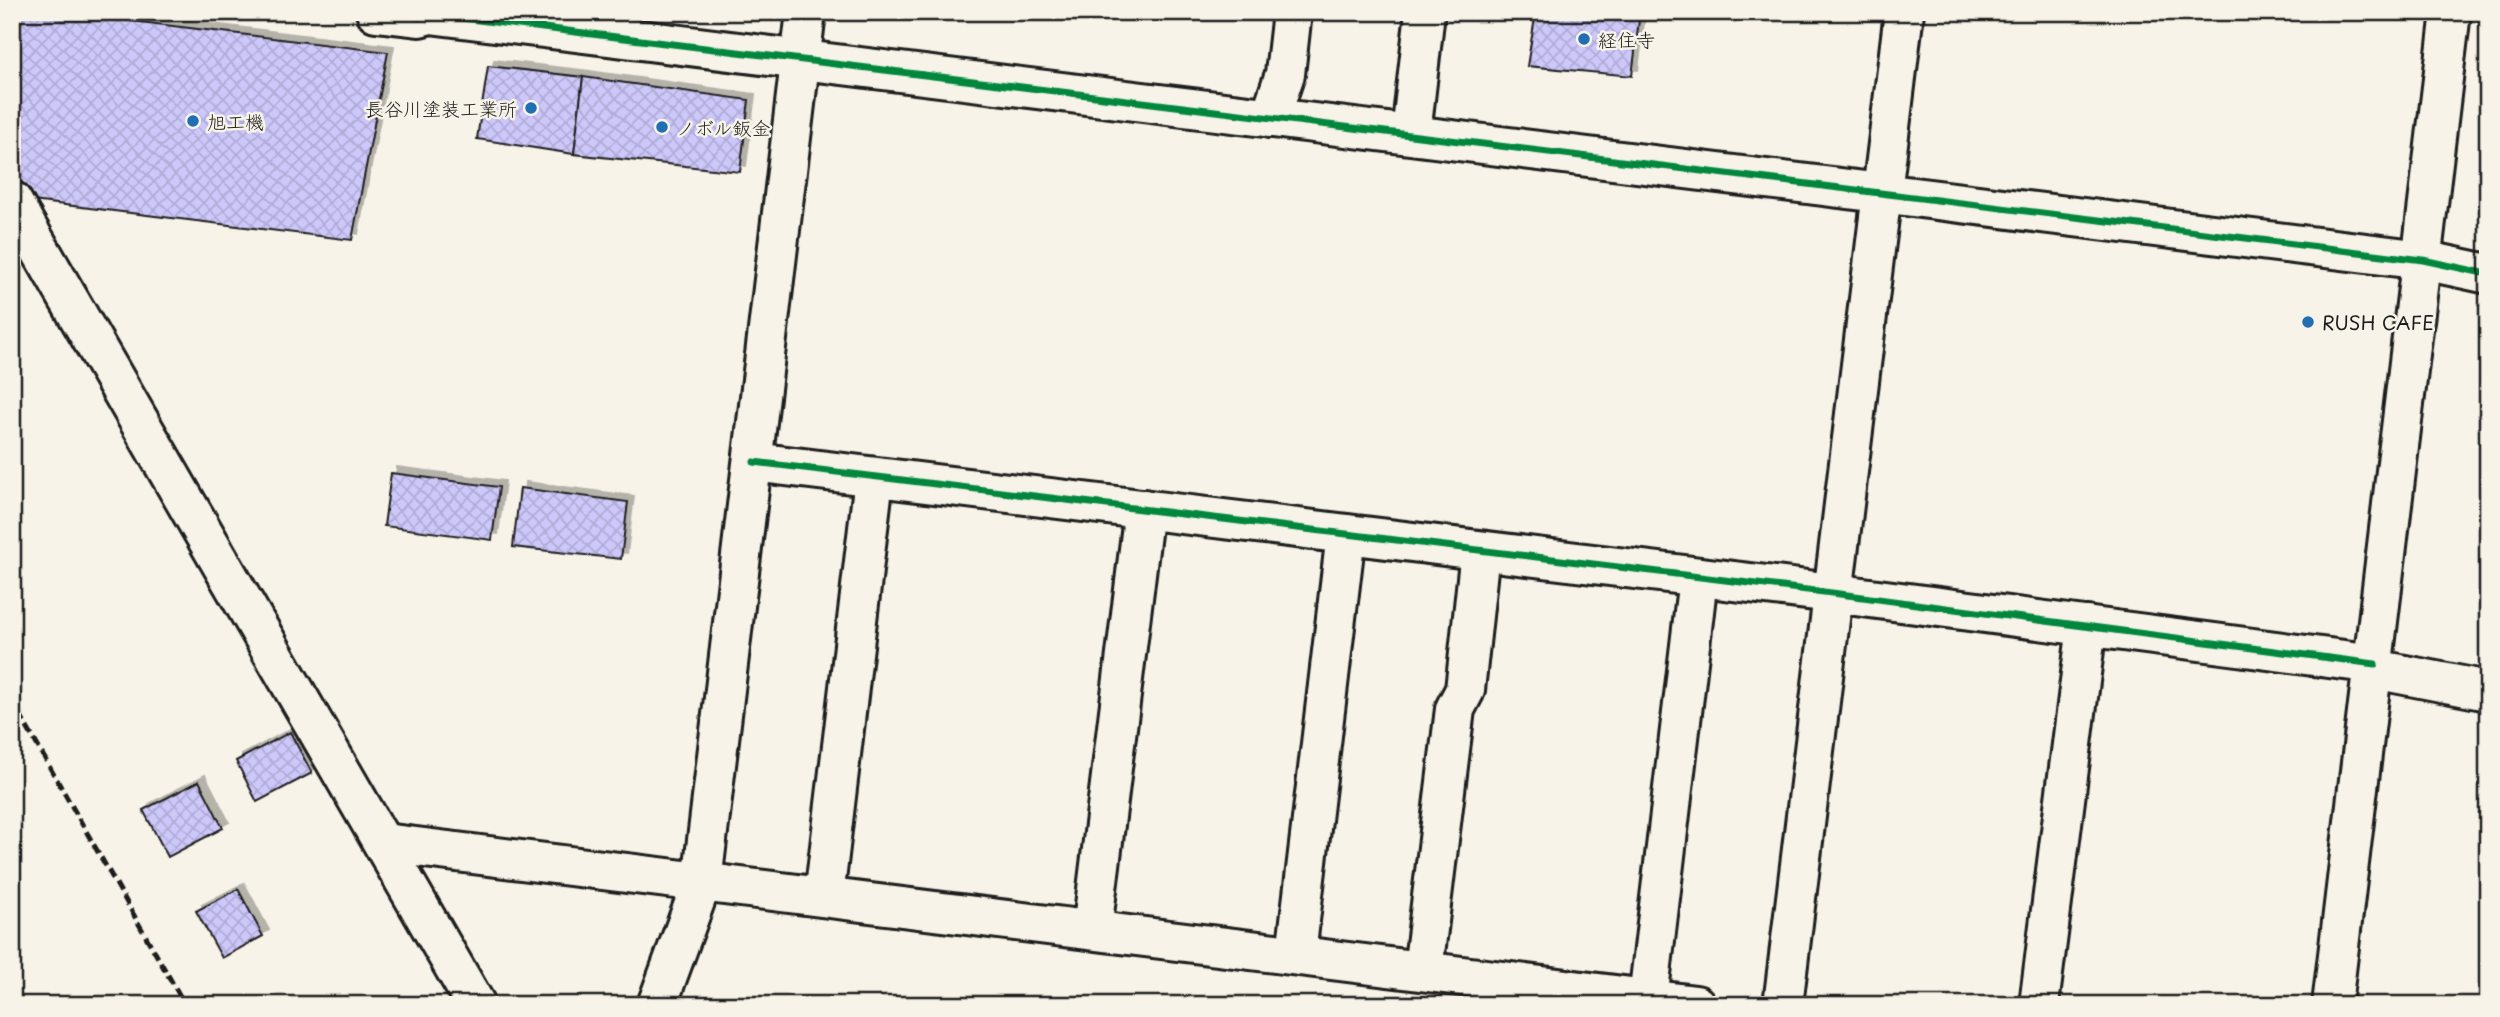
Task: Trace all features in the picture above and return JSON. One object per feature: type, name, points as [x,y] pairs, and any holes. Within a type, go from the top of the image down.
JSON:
[{"type":"street","points":[[376,12],[430,15],[1410,134],[2423,260],[2488,274]]},
{"type":"street","points":[[657,1005],[702,882],[806,12]]},
{"type":"street","points":[[1270,118],[1286,74],[1292,12]]},
{"type":"street","points":[[1410,134],[1425,12]]},
{"type":"street","points":[[1783,1005],[1904,12]]},
{"type":"street","points":[[2332,1005],[2375,667],[2451,12]]},
{"type":"street","points":[[12,201],[476,1005]]},
{"type":"street","points":[[754,462],[2087,626],[2375,667],[2488,691]]},
{"type":"street","points":[[824,897],[874,478]]},
{"type":"street","points":[[1092,930],[1144,509]]},
{"type":"street","points":[[1296,954],[1346,534]]},
{"type":"street","points":[[1423,970],[1455,709],[1465,690],[1480,551]]},
{"type":"street","points":[[1648,999],[1698,578]]},
{"type":"street","points":[[2039,1005],[2087,626]]},
{"type":"street","points":[[384,843],[1696,1005]]},
{"type":"building","name":"旭工機","points":[[16,12],[57,12],[388,52],[352,240],[24,200],[12,189],[12,49]]},
{"type":"building","name":"経住寺","points":[[1536,12],[1640,12],[1632,76],[1527,66]]},
{"type":"building","name":"長谷川塗装工業所","points":[[488,66],[583,77],[574,154],[477,139]]},
{"type":"building","name":"ノボル鈑金","points":[[583,77],[749,100],[740,172],[574,154]]},
{"type":"building","points":[[391,473],[499,487],[492,540],[384,526]]},
{"type":"building","points":[[520,488],[628,502],[621,559],[513,547]]},
{"type":"building","points":[[290,732],[312,773],[257,802],[236,761]]},
{"type":"building","points":[[199,781],[223,828],[168,857],[143,810]]},
{"type":"building","points":[[238,889],[263,936],[222,958],[196,911]]},
{"type":"railway","points":[[12,701],[185,1005]]},
{"type":"cycle path","points":[[376,12],[419,17],[430,14],[2423,260],[2488,274]]},
{"type":"cycle path","points":[[754,462],[1832,593],[2375,664]]},
{"type":"place","name":"経住寺","points":[[1584,39]]},
{"type":"place","name":"長谷川塗装工業所","points":[[531,108]]},
{"type":"place","name":"旭工機","points":[[193,121]]},
{"type":"place","name":"ノボル鈑金","points":[[662,127]]},
{"type":"place","name":"RUSH CAFE","points":[[2308,322]]}]
